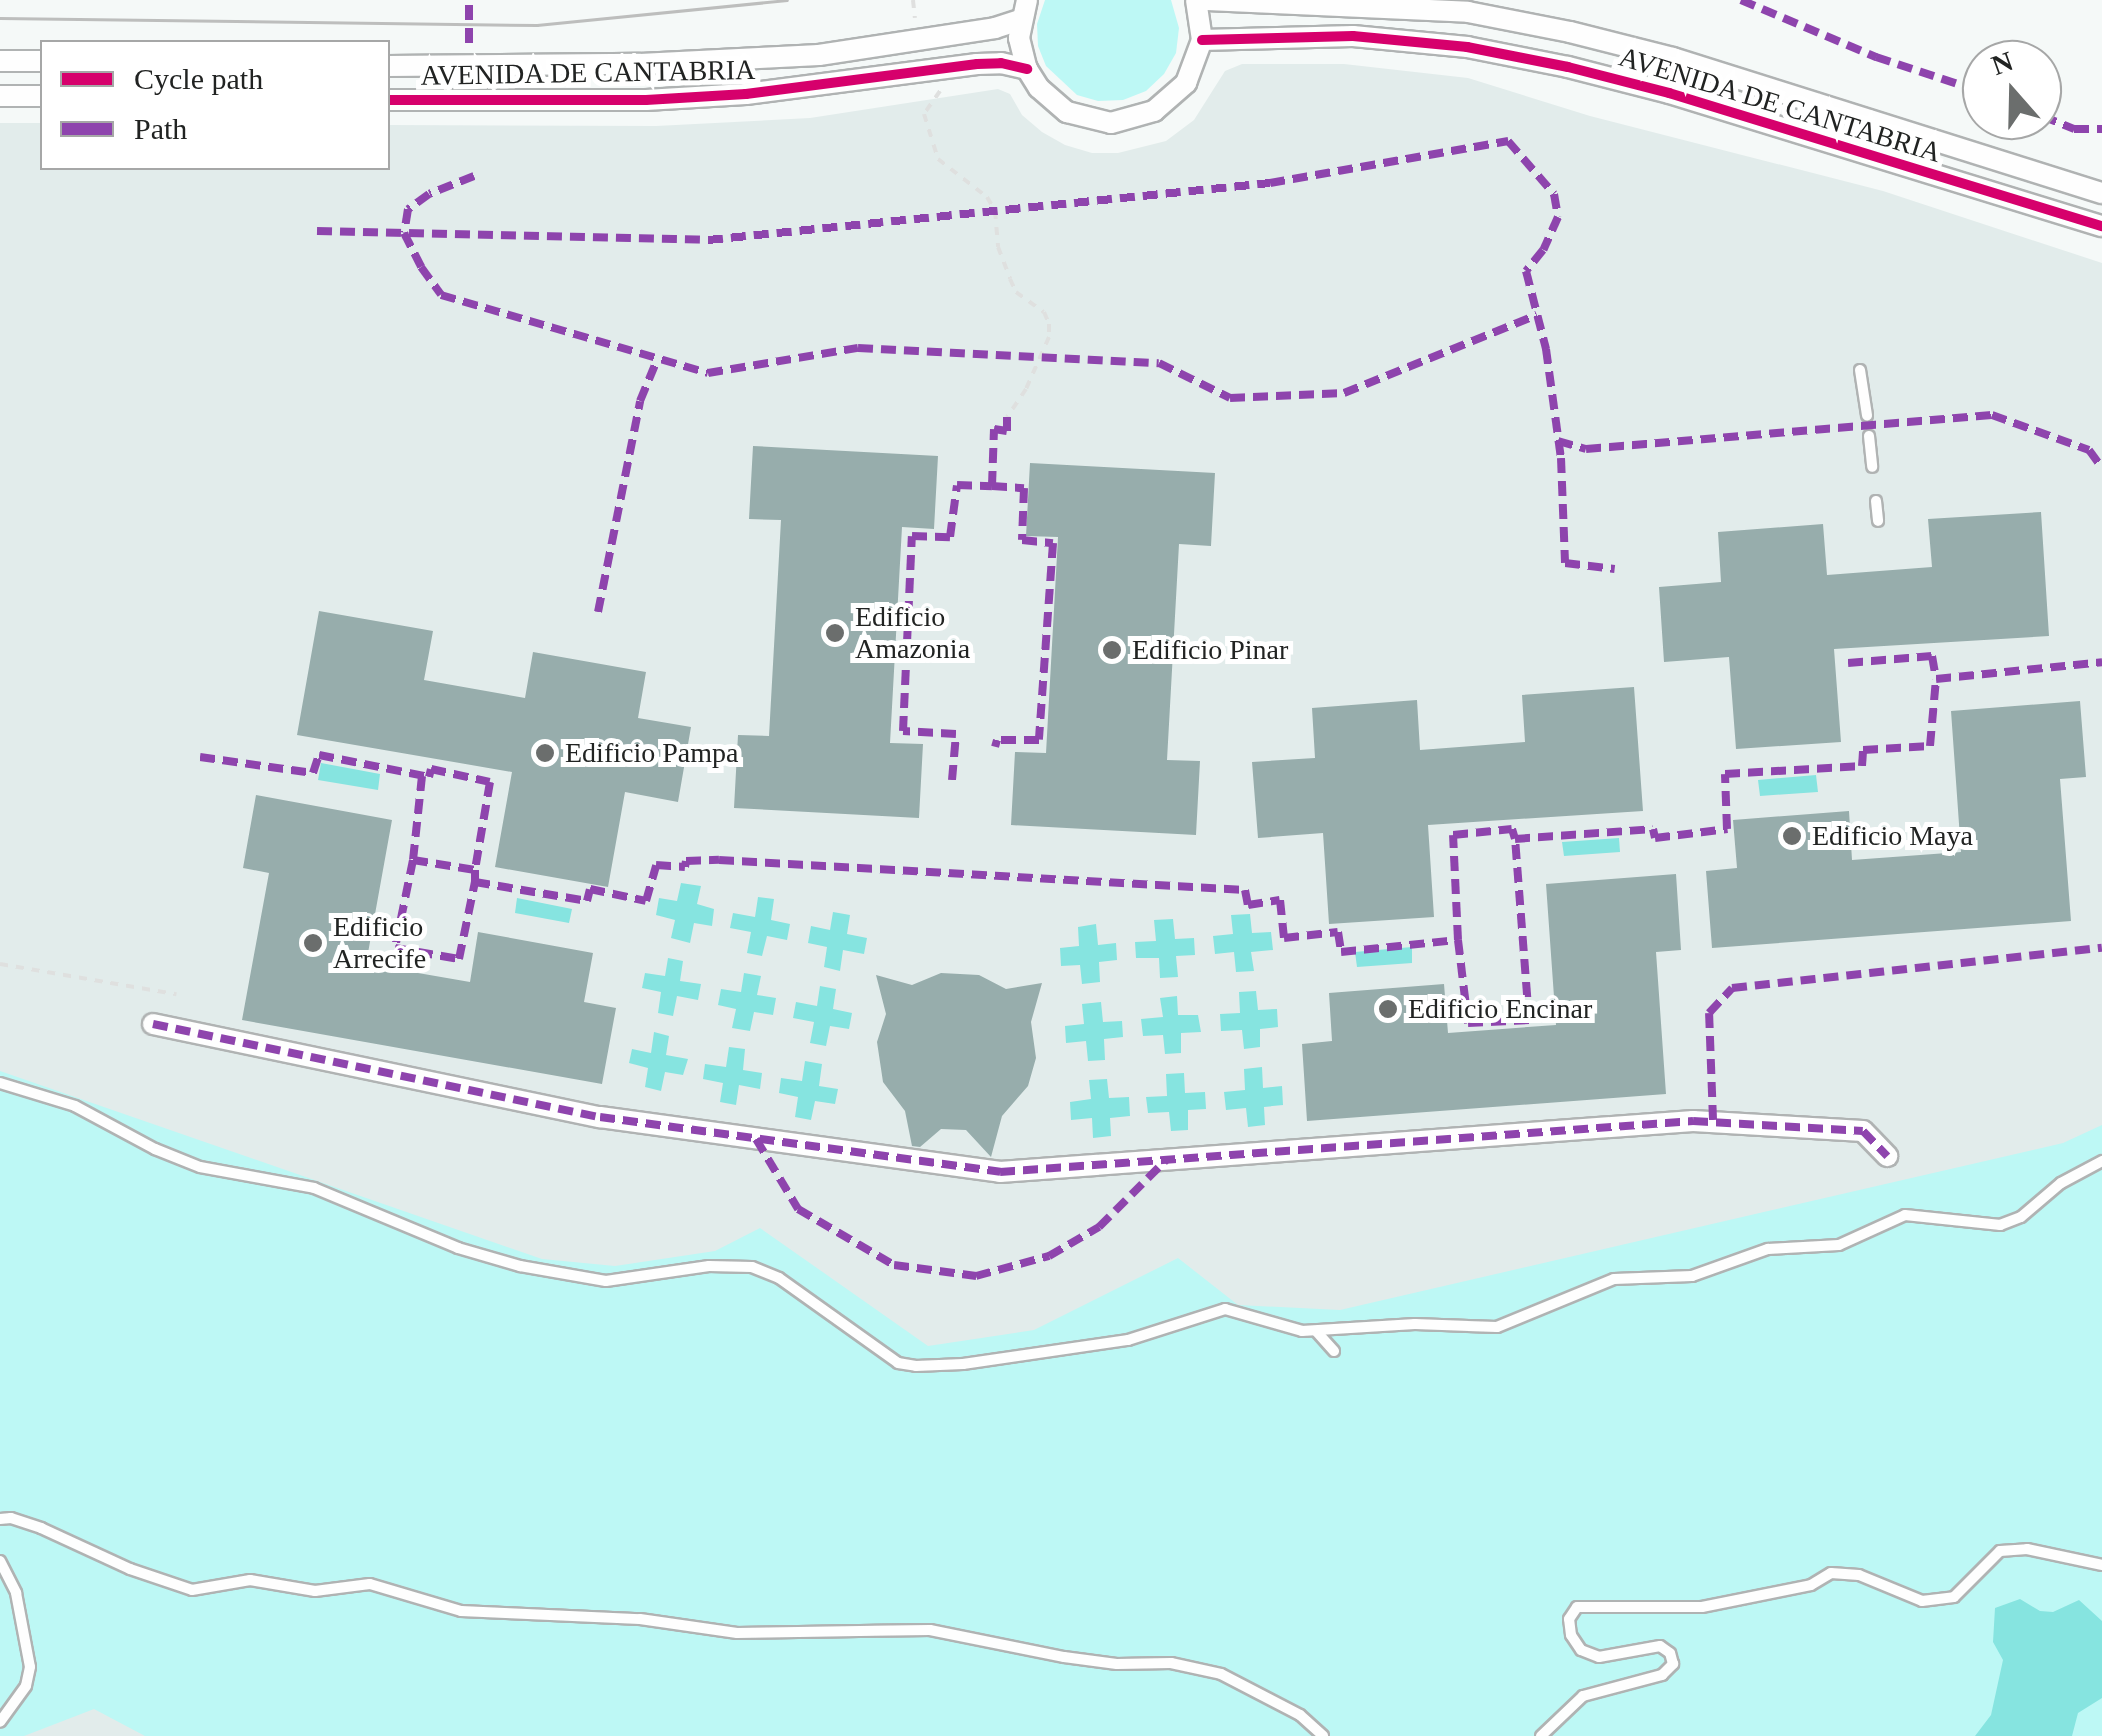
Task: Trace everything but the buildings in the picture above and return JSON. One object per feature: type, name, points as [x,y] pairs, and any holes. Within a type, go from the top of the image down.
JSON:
[{"type":"street","points":[[1023,10],[1027,69],[1039,88],[1067,112],[1110,123],[1154,112],[1186,84],[1202,40],[1196,0]]},
{"type":"street","name":"AVENIDA DE CANTABRIA","points":[[1206,0],[1468,12],[1570,32],[1672,58],[2102,193]]},
{"type":"street","name":"AVENIDA DE CANTABRIA","points":[[390,66],[640,64],[819,55],[995,28],[1023,10]]},
{"type":"street","name":"AVENIDA DE CANTABRIA","points":[[1202,40],[1353,36],[1467,47],[1568,67],[1670,93],[2102,226]]},
{"type":"street","points":[[0,61],[40,62]]},
{"type":"street","name":"AVENIDA DE CANTABRIA","points":[[390,100],[646,100],[746,94],[1001,63],[1027,69]]},
{"type":"street","points":[[0,96],[40,96]]},
{"type":"street","points":[[153,1024],[600,1118],[1000,1172],[1693,1121],[1863,1131],[1887,1156]]},
{"type":"lane","points":[[1860,370],[1867,414]]},
{"type":"lane","points":[[1869,436],[1872,467]]},
{"type":"lane","points":[[1876,501],[1878,521]]},
{"type":"lane","points":[[0,1083],[75,1106],[155,1149],[200,1166],[314,1188],[458,1248],[520,1266],[606,1281],[709,1266],[752,1267],[779,1278],[898,1362],[963,1364],[1056,1352],[1128,1340],[1225,1310],[1316,1331],[1415,1324],[1497,1326],[1614,1279],[1692,1276],[1768,1249],[1839,1245],[1905,1216],[2000,1225],[2021,1217],[2061,1183],[2102,1161]]},
{"type":"lane","points":[[1316,1331],[1334,1351]]},
{"type":"lane","points":[[0,1520],[11,1518],[40,1528],[130,1569],[192,1590],[250,1580],[315,1592],[370,1584],[461,1610],[640,1619],[736,1633],[800,1636],[872,1628],[930,1630],[1064,1657],[1117,1664],[1170,1663],[1221,1674],[1300,1715],[1323,1736]]},
{"type":"lane","points":[[1542,1736],[1583,1696],[1662,1675],[1673,1664],[1670,1654],[1660,1646],[1600,1657],[1581,1650],[1571,1635],[1569,1619],[1576,1607],[1702,1607],[1811,1584],[1831,1573],[1859,1576],[1895,1594],[1922,1601],[1954,1597],[2000,1551],[2028,1549],[2102,1565]]},
{"type":"lane","points":[[0,1561],[16,1593],[30,1667],[26,1686],[0,1722]]},
{"type":"path","points":[[913,0],[915,18]]},
{"type":"path","points":[[946,68],[946,85],[924,114],[930,141],[938,159],[952,173],[987,197],[995,211],[998,246],[1010,280],[1016,292],[1044,312],[1049,324],[1049,337],[1026,389],[1007,417]]},
{"type":"path","points":[[0,964],[176,994]]},
{"type":"shaded area","points":[[1045,0],[1171,0],[1179,28],[1176,53],[1164,74],[1146,91],[1123,100],[1098,101],[1077,95],[1046,66],[1038,46],[1037,24]]},
{"type":"shaded area","points":[[1242,64],[1344,64],[1468,78],[1590,116],[1883,191],[2102,263],[2102,1736],[0,1736],[0,123],[40,123],[40,170],[390,170],[390,125],[656,126],[810,118],[998,89],[1010,94],[1022,115],[1042,132],[1065,145],[1092,153],[1118,153],[1166,141],[1194,120],[1225,71]]},
{"type":"shaded area","points":[[321,763],[380,774],[378,790],[318,780]]},
{"type":"shaded area","points":[[1816,775],[1818,792],[1760,796],[1758,780]]},
{"type":"shaded area","points":[[1619,838],[1620,852],[1564,856],[1562,842]]},
{"type":"shaded area","points":[[681,883],[701,886],[697,904],[714,909],[712,926],[694,923],[690,943],[671,938],[675,920],[656,915],[659,898],[677,901]]},
{"type":"shaded area","points":[[758,897],[774,899],[771,920],[790,924],[787,940],[767,936],[762,956],[747,953],[751,932],[730,928],[733,913],[755,917]]},
{"type":"shaded area","points":[[517,898],[572,909],[569,923],[515,913]]},
{"type":"shaded area","points":[[833,912],[850,915],[847,934],[867,938],[864,954],[843,950],[840,971],[824,967],[827,947],[808,943],[811,926],[830,930]]},
{"type":"shaded area","points":[[1250,914],[1252,933],[1271,932],[1273,950],[1251,952],[1254,971],[1236,972],[1234,952],[1215,954],[1213,936],[1233,934],[1231,915]]},
{"type":"shaded area","points":[[1173,919],[1175,939],[1194,938],[1195,955],[1176,956],[1178,977],[1160,978],[1159,958],[1136,958],[1135,942],[1156,941],[1154,920]]},
{"type":"shaded area","points":[[1096,924],[1098,945],[1116,943],[1117,960],[1099,962],[1100,982],[1082,984],[1080,965],[1061,966],[1060,948],[1079,946],[1078,927]]},
{"type":"shaded area","points":[[1412,947],[1412,963],[1357,967],[1355,952]]},
{"type":"shaded area","points":[[668,958],[683,961],[680,981],[701,984],[698,1000],[677,996],[673,1016],[658,1013],[661,992],[642,988],[645,973],[665,976]]},
{"type":"shaded area","points":[[744,973],[761,976],[757,995],[776,998],[773,1015],[754,1012],[750,1031],[732,1028],[736,1009],[718,1005],[721,989],[741,992]]},
{"type":"shaded area","points":[[820,986],[836,989],[833,1009],[852,1013],[849,1029],[830,1026],[826,1046],[810,1043],[814,1022],[793,1018],[796,1002],[817,1006]]},
{"type":"shaded area","points":[[1256,991],[1258,1010],[1277,1009],[1278,1027],[1260,1029],[1260,1047],[1244,1049],[1242,1030],[1221,1031],[1220,1014],[1240,1013],[1239,992]]},
{"type":"shaded area","points":[[1177,996],[1178,1015],[1198,1015],[1201,1032],[1181,1033],[1181,1053],[1165,1054],[1163,1035],[1143,1036],[1141,1019],[1163,1017],[1160,998]]},
{"type":"shaded area","points":[[1101,1002],[1103,1022],[1122,1021],[1123,1037],[1104,1039],[1105,1060],[1088,1061],[1086,1041],[1066,1043],[1065,1026],[1084,1024],[1082,1004]]},
{"type":"shaded area","points":[[654,1032],[669,1036],[666,1055],[688,1059],[683,1075],[665,1072],[661,1091],[645,1087],[648,1068],[629,1063],[632,1049],[651,1053]]},
{"type":"shaded area","points":[[729,1047],[745,1049],[743,1070],[762,1073],[760,1089],[739,1085],[736,1105],[720,1102],[723,1083],[703,1079],[705,1064],[726,1067]]},
{"type":"shaded area","points":[[805,1061],[822,1064],[819,1086],[838,1089],[835,1104],[815,1101],[811,1120],[795,1117],[798,1097],[779,1093],[781,1078],[802,1081]]},
{"type":"shaded area","points":[[1262,1067],[1263,1088],[1282,1086],[1283,1105],[1264,1107],[1265,1125],[1248,1127],[1246,1108],[1226,1110],[1224,1092],[1245,1090],[1244,1069]]},
{"type":"shaded area","points":[[0,1071],[542,1259],[615,1266],[715,1251],[760,1228],[928,1346],[1034,1330],[1178,1258],[1238,1305],[1340,1310],[2063,1143],[2102,1125],[2102,1736],[145,1736],[94,1709],[24,1736],[0,1736]]},
{"type":"shaded area","points":[[1184,1073],[1185,1093],[1205,1092],[1206,1109],[1188,1110],[1188,1130],[1171,1131],[1169,1112],[1148,1113],[1146,1097],[1167,1096],[1166,1074]]},
{"type":"shaded area","points":[[1107,1079],[1109,1098],[1129,1097],[1130,1116],[1110,1118],[1111,1136],[1093,1138],[1092,1118],[1071,1120],[1070,1102],[1091,1099],[1089,1080]]},
{"type":"shaded area","points":[[2020,1599],[2040,1611],[2053,1612],[2079,1600],[2102,1621],[2102,1698],[2078,1713],[2072,1736],[1975,1736],[1991,1715],[2003,1660],[1993,1642],[1995,1608]]},
{"type":"tram line","points":[[0,18],[537,25],[787,0]]},
{"type":"marked path","points":[[469,0],[469,43]]},
{"type":"marked path","points":[[1741,0],[1876,57],[1962,85]]},
{"type":"marked path","points":[[2062,124],[2074,129],[2102,129]]},
{"type":"marked path","points":[[317,231],[708,240],[1270,183],[1508,141],[1554,194],[1558,217],[1543,250],[1526,271],[1546,349],[1561,458],[1565,563],[1615,569]]},
{"type":"marked path","points":[[474,176],[429,194],[408,209],[404,233],[441,295],[708,373],[858,348],[1159,363],[1230,398],[1344,393],[1537,315]]},
{"type":"marked path","points":[[598,612],[640,401],[657,360]]},
{"type":"marked path","points":[[1558,441],[1586,449],[1992,415],[2089,450],[2102,468]]},
{"type":"marked path","points":[[952,780],[956,734],[903,731],[912,536],[950,537],[957,485],[992,486],[994,429],[1007,431],[1007,417]]},
{"type":"marked path","points":[[992,486],[1024,488],[1022,540],[1053,543],[1039,740],[997,740],[995,747]]},
{"type":"marked path","points":[[1848,663],[1932,656],[1936,679],[2102,662]]},
{"type":"marked path","points":[[413,860],[475,870],[475,882],[587,901],[590,889],[646,901],[656,865],[685,867],[686,861],[719,860],[1245,890],[1248,905],[1280,900],[1284,938],[1338,932],[1341,952],[1458,940],[1453,835],[1512,829],[1515,839],[1653,829],[1655,838],[1727,829],[1725,774],[1862,766],[1863,750],[1930,746],[1936,679]]},
{"type":"marked path","points":[[200,757],[313,773],[319,755],[429,777],[431,769],[490,782],[475,870]]},
{"type":"marked path","points":[[422,776],[413,860],[395,948],[459,959],[475,882]]},
{"type":"marked path","points":[[1458,940],[1468,1023],[1529,1020],[1515,839]]},
{"type":"marked path","points":[[1713,1120],[1709,1013],[1732,988],[2102,948]]},
{"type":"marked path","points":[[153,1024],[600,1117],[1000,1172],[1693,1121],[1863,1131],[1887,1156]]},
{"type":"marked path","points":[[756,1139],[798,1209],[894,1265],[976,1276],[1049,1256],[1099,1227],[1166,1160]]},
{"type":"cycle path","points":[[1202,40],[1353,36],[1467,47],[1568,67],[1669,93],[2102,226]]},
{"type":"cycle path","points":[[390,100],[646,100],[746,94],[977,64],[1001,63],[1027,69]]},
{"type":"place","name":"Edificio Amazonia","points":[[835,633]]},
{"type":"place","name":"Edificio Pinar","points":[[1112,650]]},
{"type":"place","name":"Edificio Pampa","points":[[545,753]]},
{"type":"place","name":"Edificio Maya","points":[[1792,836]]},
{"type":"place","name":"Edificio Arrecife","points":[[313,943]]},
{"type":"place","name":"Edificio Encinar","points":[[1388,1009]]}]
